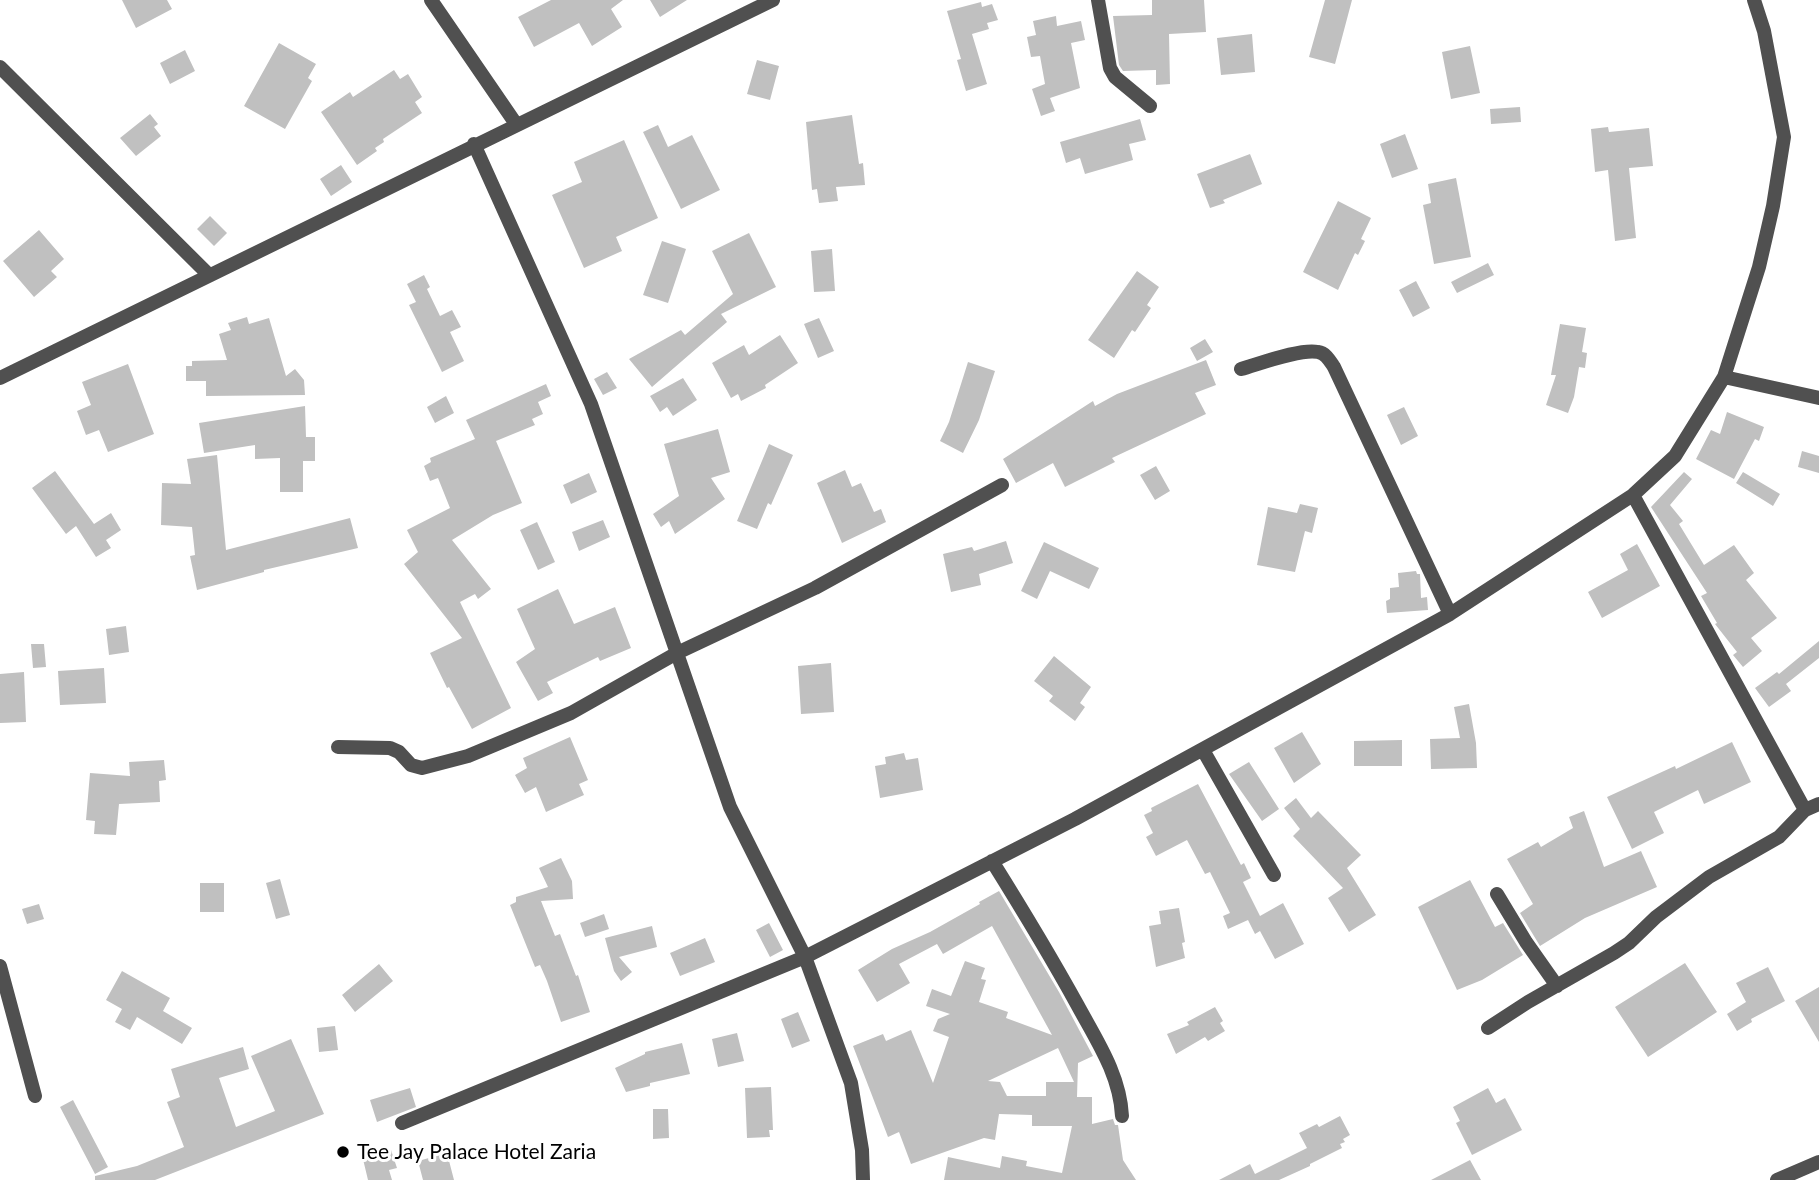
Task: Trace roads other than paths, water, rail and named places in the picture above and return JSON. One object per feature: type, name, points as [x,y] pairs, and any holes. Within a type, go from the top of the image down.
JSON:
[{"type":"street","points":[[431,0],[516,124]]},
{"type":"street","points":[[0,378],[773,0]]},
{"type":"street","points":[[1098,0],[1110,68],[1115,77],[1150,106]]},
{"type":"street","points":[[402,1123],[805,957],[1203,750],[1450,614],[1633,495],[1675,456],[1724,377],[1759,267],[1773,206],[1784,137],[1764,31],[1754,0]]},
{"type":"street","points":[[0,67],[209,275]]},
{"type":"street","points":[[474,144],[591,404],[730,807],[805,957],[851,1083],[862,1150],[863,1180]]},
{"type":"street","points":[[1241,369],[1292,354],[1317,351],[1326,355],[1450,614]]},
{"type":"street","points":[[1724,377],[1819,398]]},
{"type":"street","points":[[338,747],[390,748],[399,752],[411,765],[422,768],[468,757],[571,713],[677,653],[815,588],[1002,485]]},
{"type":"street","points":[[1488,1028],[1629,943],[1656,916],[1727,865],[1779,837],[1812,807],[1633,495]]},
{"type":"street","points":[[1203,750],[1274,875]]},
{"type":"street","points":[[992,861],[1046,948],[1109,1063],[1121,1099],[1122,1116]]},
{"type":"street","points":[[1497,894],[1557,986]]},
{"type":"street","points":[[0,966],[34,1096]]},
{"type":"street","points":[[1777,1180],[1819,1161]]},
{"type":"place","name":"Tee Jay Palace Hotel Zaria","points":[[343,1152]]}]
